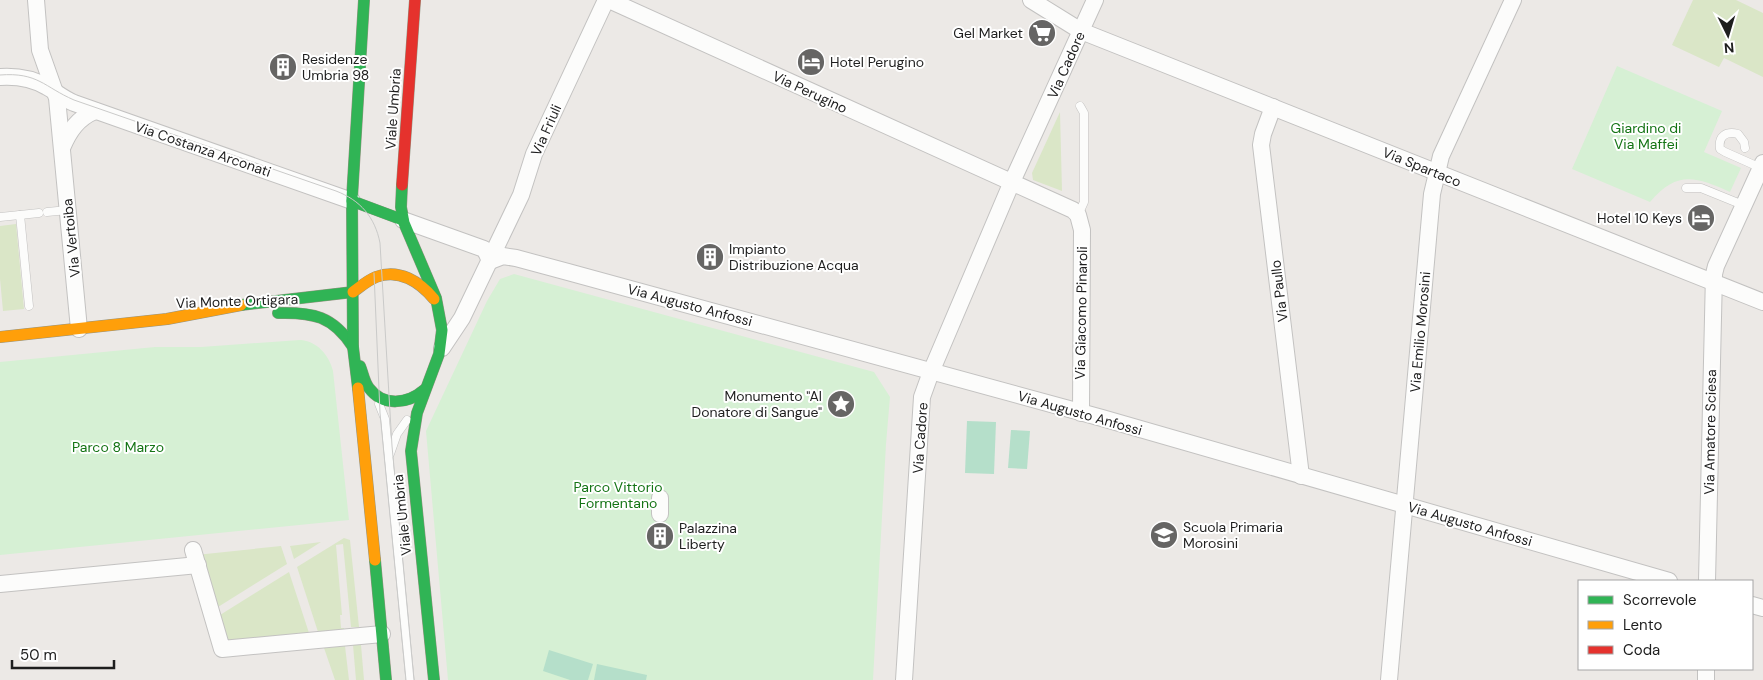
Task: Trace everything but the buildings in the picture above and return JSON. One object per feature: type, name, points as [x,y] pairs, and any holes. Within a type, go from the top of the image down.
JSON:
[{"type":"main road","points":[[364,0],[352,201],[353,347],[364,435],[386,680]]},
{"type":"main road","name":"Viale Umbria","points":[[402,220],[401,207],[415,0]]},
{"type":"main road","points":[[352,201],[402,220],[433,290],[440,312],[442,329],[440,350],[418,407]]},
{"type":"main road","points":[[352,292],[378,277],[390,275],[405,276],[418,282],[429,291],[436,301],[440,312]]},
{"type":"main road","name":"Via Monte Ortigara","points":[[0,337],[167,319],[228,307],[352,292]]},
{"type":"main road","name":"Via Monte Ortigara","points":[[265,314],[292,312],[321,317],[343,331],[353,347]]},
{"type":"main road","name":"Via Monte Ortigara","points":[[167,319],[247,316]]},
{"type":"main road","points":[[353,347],[365,380],[374,393],[385,400],[397,402],[413,398],[424,390]]},
{"type":"main road","name":"Viale Umbria","points":[[418,407],[411,451],[434,680]]},
{"type":"street","points":[[0,77],[25,78],[34,68],[40,50],[36,0]]},
{"type":"street","name":"Via Perugino","points":[[608,0],[1011,184]]},
{"type":"street","name":"Via Friuli","points":[[440,350],[456,328],[490,261],[521,195],[534,154],[608,0]]},
{"type":"street","name":"Via Spartaco","points":[[1031,0],[1081,31],[1763,302]]},
{"type":"street","name":"Via Cadore","points":[[904,680],[922,397],[1011,184],[1095,0]]},
{"type":"street","name":"Via Emilio Morosini","points":[[1388,680],[1432,194],[1441,156],[1513,0]]},
{"type":"street","name":"Via Vertoiba","points":[[40,50],[56,93],[79,329]]},
{"type":"street","name":"Via Costanza Arconati","points":[[25,78],[40,83],[70,102],[352,201]]},
{"type":"street","name":"Via Paullo","points":[[1273,107],[1263,134],[1261,146],[1301,476]]},
{"type":"street","points":[[62,148],[66,137],[76,123],[95,110]]},
{"type":"street","name":"Via Amatore Sciesa","points":[[1707,580],[1714,282],[1716,266],[1762,165]]},
{"type":"street","points":[[1011,184],[1072,210],[1078,215]]},
{"type":"street","name":"Via Giacomo Pinaroli","points":[[1078,215],[1082,230],[1081,412]]},
{"type":"street","points":[[402,220],[484,249],[490,261]]},
{"type":"street","name":"Via Augusto Anfossi","points":[[490,261],[503,256],[516,258],[1081,412],[1666,580]]},
{"type":"street","points":[[0,584],[195,558],[222,649],[382,634]]},
{"type":"lane","points":[[1078,215],[1084,202],[1084,113],[1080,106]]},
{"type":"lane","points":[[1745,148],[1744,142],[1738,134],[1731,132],[1721,136],[1719,142],[1720,149],[1762,165]]},
{"type":"lane","points":[[1686,188],[1701,188],[1744,205]]},
{"type":"lane","points":[[0,217],[68,210]]},
{"type":"lane","points":[[20,215],[29,306]]},
{"type":"lane","name":"Viale Umbria","points":[[374,393],[385,419],[410,680]]},
{"type":"lane","name":"Viale Umbria","points":[[388,458],[397,434],[418,407]]},
{"type":"green space","points":[[1693,0],[1736,0],[1763,13],[1763,77],[1724,58],[1719,67],[1672,45]]},
{"type":"green space","name":"Giardino di Via Maffei","points":[[1617,66],[1722,111],[1704,152],[1741,168],[1730,192],[1707,183],[1687,179],[1669,185],[1650,202],[1572,169]]},
{"type":"green space","points":[[1060,112],[1062,191],[1033,180],[1032,173]]},
{"type":"green space","points":[[16,224],[24,309],[3,311],[0,279],[0,226]]},
{"type":"green space","name":"Parco Vittorio Formentano","points":[[514,274],[874,372],[890,397],[873,680],[448,680],[426,431],[487,301],[500,279]]},
{"type":"green space","name":"Parco 8 Marzo","points":[[300,340],[317,346],[329,360],[333,371],[349,520],[0,555],[0,362],[155,347],[201,347]]},
{"type":"green space","points":[[967,421],[996,422],[994,474],[965,473]]},
{"type":"green space","points":[[1011,430],[1030,431],[1027,469],[1008,468]]},
{"type":"green space","points":[[344,538],[350,540],[359,627],[351,627],[343,544],[336,545],[342,615],[340,615],[341,628],[344,628],[344,632],[319,635],[297,567]]},
{"type":"green space","points":[[321,542],[294,559],[290,546]]},
{"type":"green space","points":[[281,546],[287,564],[210,612],[196,555]]},
{"type":"green space","points":[[289,572],[310,636],[220,644],[212,620]]},
{"type":"green space","points":[[353,645],[361,645],[364,680],[356,680]]},
{"type":"green space","points":[[345,646],[349,680],[335,680],[324,648]]},
{"type":"green space","points":[[549,650],[593,664],[588,680],[570,680],[543,671]]},
{"type":"green space","points":[[597,664],[647,675],[646,680],[594,680]]},
{"type":"tram line","points":[[0,75],[32,78],[74,100],[336,191],[352,199],[370,217],[380,243],[392,446],[414,680]]},
{"type":"tram line","points":[[374,273],[380,413],[406,680]]},
{"type":"traffic: fast","points":[[358,388],[353,347],[352,198],[364,0]]},
{"type":"traffic: fast","points":[[402,185],[401,207],[404,223],[436,298],[442,330],[439,354],[417,413],[411,451],[434,680]]},
{"type":"traffic: fast","points":[[352,201],[403,220]]},
{"type":"traffic: fast","points":[[241,305],[353,292]]},
{"type":"traffic: fast","points":[[278,313],[312,315],[330,322],[338,328],[353,347]]},
{"type":"traffic: fast","points":[[360,366],[367,386],[375,394],[388,401],[403,401],[418,395],[424,390]]},
{"type":"traffic: fast","points":[[375,560],[386,680]]},
{"type":"traffic: slow","points":[[353,292],[373,278],[393,274],[416,282],[434,299]]},
{"type":"traffic: slow","points":[[0,337],[167,319],[241,305]]},
{"type":"traffic: slow","points":[[358,388],[375,560]]},
{"type":"traffic: jam","points":[[402,185],[415,0]]},
{"type":"place","name":"Gel Market","points":[[1042,33]]},
{"type":"place","name":"Hotel Perugino","points":[[811,62]]},
{"type":"place","name":"Residenze Umbria 98","points":[[283,67]]},
{"type":"place","name":"Hotel 10 Keys","points":[[1701,218]]},
{"type":"place","name":"Impianto Distribuzione Acqua","points":[[710,257]]},
{"type":"place","name":"Monumento \"Al Donatore di Sangue\"","points":[[841,404]]},
{"type":"place","name":"Scuola Primaria Morosini","points":[[1164,535]]},
{"type":"place","name":"Palazzina Liberty","points":[[660,536]]}]
